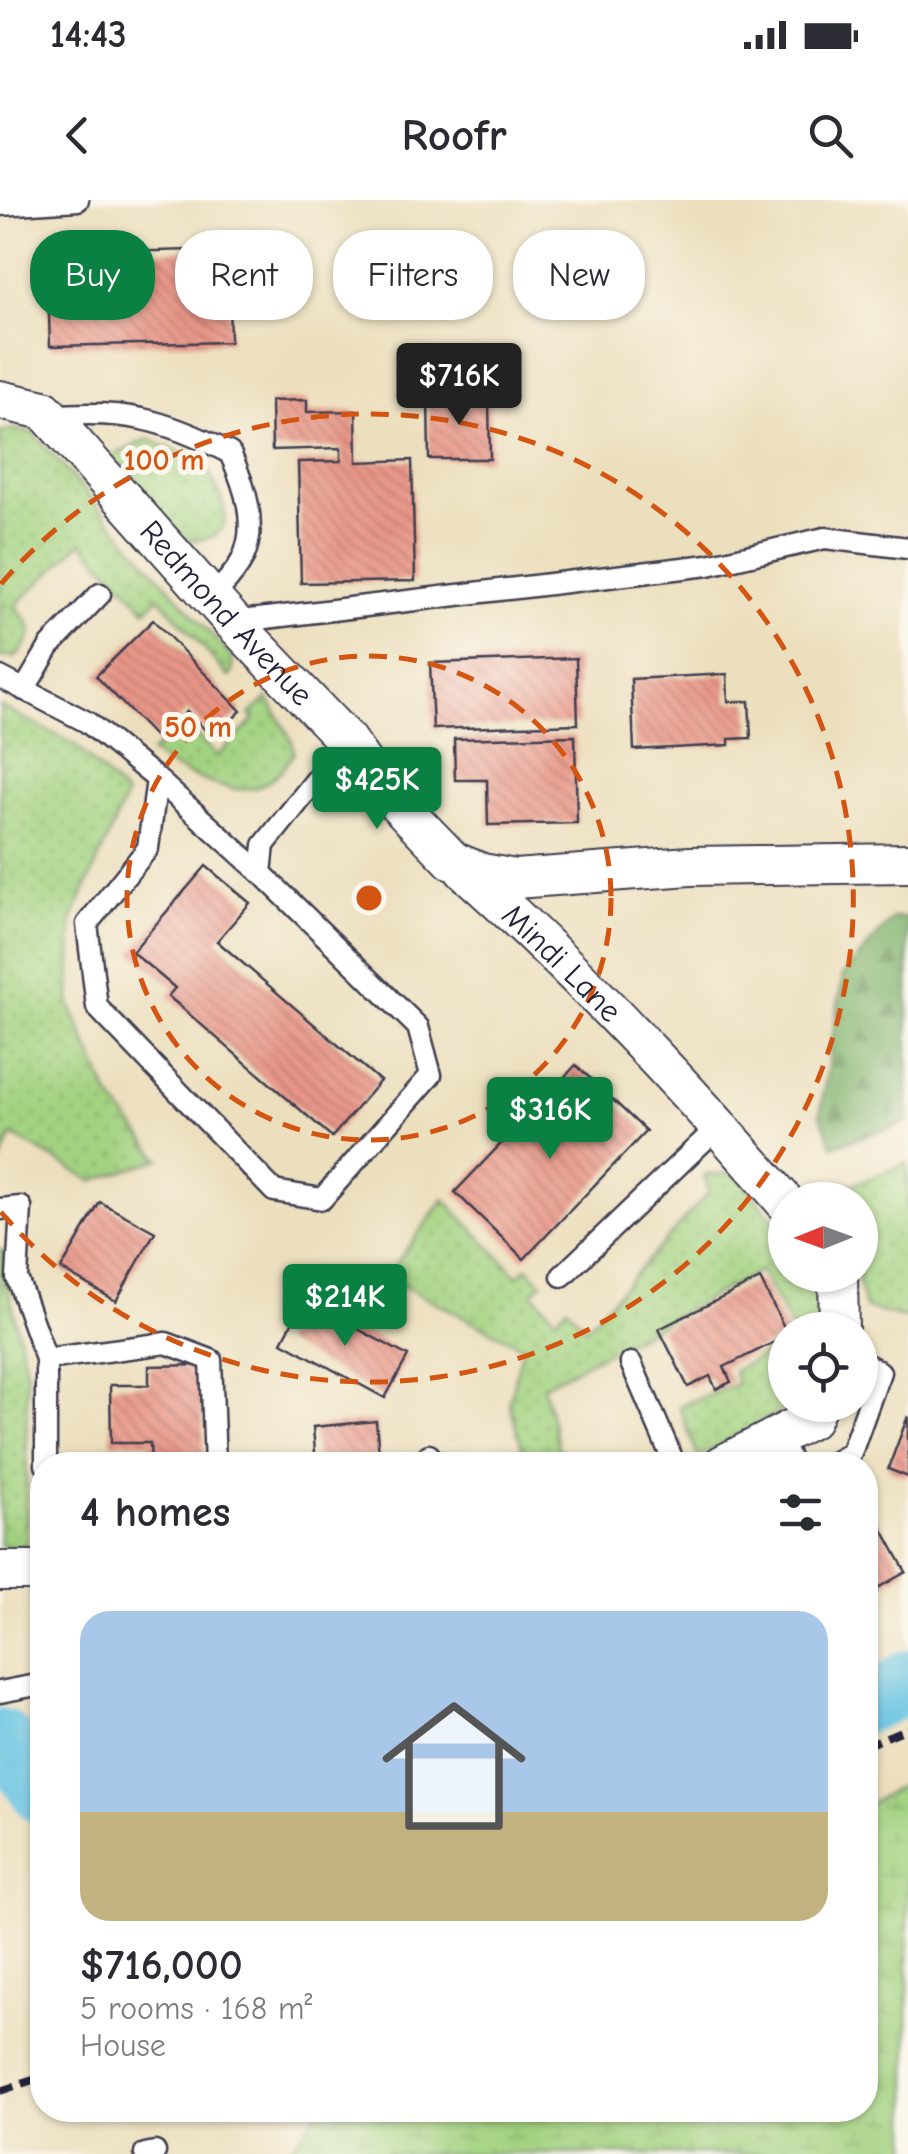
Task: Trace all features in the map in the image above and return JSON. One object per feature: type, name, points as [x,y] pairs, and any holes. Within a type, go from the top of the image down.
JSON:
[{"type":"street","name":"Redmond Avenue","points":[[0,400],[44,410],[223,610],[348,741],[373,778],[453,861],[482,873],[516,879],[690,866],[908,863]]},
{"type":"street","name":"Mindi Lane","points":[[453,861],[500,902],[719,1126],[768,1182]]},
{"type":"street","points":[[785,1450],[808,1422]]},
{"type":"street","points":[[0,1571],[30,1572]]},
{"type":"lane","points":[[0,205],[78,200]]},
{"type":"lane","points":[[49,416],[99,412],[156,421],[230,453],[244,485],[251,536],[223,610],[708,564],[825,538],[908,548]]},
{"type":"lane","points":[[24,690],[50,646],[100,594]]},
{"type":"lane","points":[[0,677],[87,722],[157,779],[261,873],[418,1026],[431,1075],[322,1199],[274,1191],[97,1006],[87,924],[148,848],[157,779]]},
{"type":"lane","points":[[261,873],[264,845],[348,741]]},
{"type":"lane","points":[[562,1276],[719,1126]]},
{"type":"lane","points":[[0,1209],[21,1207],[18,1278],[46,1359],[46,1452]]},
{"type":"lane","points":[[46,1359],[166,1343],[212,1360],[215,1452]]},
{"type":"lane","points":[[631,1363],[669,1452]]},
{"type":"lane","points":[[851,1452],[862,1422]]},
{"type":"lane","points":[[0,1692],[30,1686]]},
{"type":"green space","points":[[14,429],[33,433],[232,658],[233,672],[229,677],[159,597],[146,610],[82,542],[19,602],[16,608],[28,621],[30,637],[16,657],[0,657],[0,433]]},
{"type":"green space","points":[[147,439],[187,455],[207,471],[225,513],[221,530],[215,535],[181,539],[109,458]]},
{"type":"green space","points":[[268,698],[292,741],[294,753],[261,786],[223,787],[176,769],[151,753],[184,722],[217,756],[254,720],[250,714]]},
{"type":"green space","points":[[0,706],[74,744],[126,796],[72,920],[70,1005],[110,1097],[160,1159],[93,1181],[12,1135],[0,1164]]},
{"type":"green space","points":[[893,918],[908,918],[908,1122],[833,1146],[820,1114],[843,975]]},
{"type":"green space","points":[[908,1163],[908,1319],[865,1308],[861,1292],[878,1292],[878,1182],[859,1182]]},
{"type":"green space","points":[[736,1173],[768,1213],[768,1286],[760,1271],[543,1386],[560,1452],[523,1452],[509,1402],[523,1347],[386,1277],[444,1199],[518,1276],[527,1267],[542,1283],[533,1293],[556,1318],[567,1307],[586,1328],[709,1192],[704,1175]]},
{"type":"green space","points":[[0,1249],[5,1252],[7,1282],[27,1374],[26,1546],[0,1546]]},
{"type":"green space","points":[[771,1292],[816,1292],[819,1312],[782,1312]]},
{"type":"green space","points":[[768,1352],[768,1419],[707,1452],[696,1452],[679,1406],[737,1384],[733,1371]]},
{"type":"green space","points":[[908,1782],[908,2154],[287,2154],[310,2122],[878,2122],[878,1799]]},
{"type":"building","points":[[175,250],[175,320],[230,320],[230,342],[50,346],[49,320],[155,320],[155,251]]},
{"type":"building","points":[[489,397],[490,459],[429,459],[428,398]]},
{"type":"building","points":[[307,400],[307,412],[356,411],[357,462],[412,460],[415,581],[301,583],[298,462],[341,461],[341,448],[272,450],[271,401]]},
{"type":"building","points":[[153,620],[241,711],[213,738],[187,711],[158,740],[96,676]]},
{"type":"building","points":[[576,658],[578,724],[433,729],[430,663]]},
{"type":"building","points":[[727,674],[728,702],[749,701],[751,738],[729,739],[729,745],[634,750],[631,679]]},
{"type":"building","points":[[575,736],[577,823],[488,825],[487,780],[455,780],[454,739]]},
{"type":"building","points":[[206,866],[250,903],[217,941],[380,1081],[332,1137],[168,996],[175,988],[132,952]]},
{"type":"building","points":[[576,1065],[646,1131],[524,1259],[455,1192]]},
{"type":"building","points":[[100,1202],[155,1232],[116,1301],[61,1269]]},
{"type":"building","points":[[760,1279],[776,1312],[768,1312],[768,1345],[724,1367],[731,1382],[716,1389],[710,1376],[688,1387],[659,1329]]},
{"type":"building","points":[[304,1300],[408,1356],[385,1398],[282,1342]]},
{"type":"building","points":[[202,1365],[204,1452],[150,1452],[150,1443],[111,1443],[110,1385],[149,1385],[149,1366]]},
{"type":"building","points":[[908,1416],[908,1477],[888,1469]]},
{"type":"building","points":[[376,1421],[379,1452],[315,1452],[313,1427]]},
{"type":"building","points":[[878,1521],[906,1572],[878,1588]]},
{"type":"waterway","points":[[878,1699],[908,1679]]},
{"type":"waterway","points":[[3,1738],[30,1777]]},
{"type":"railway","points":[[878,1741],[908,1728]]},
{"type":"railway","points":[[0,2091],[30,2081]]}]
